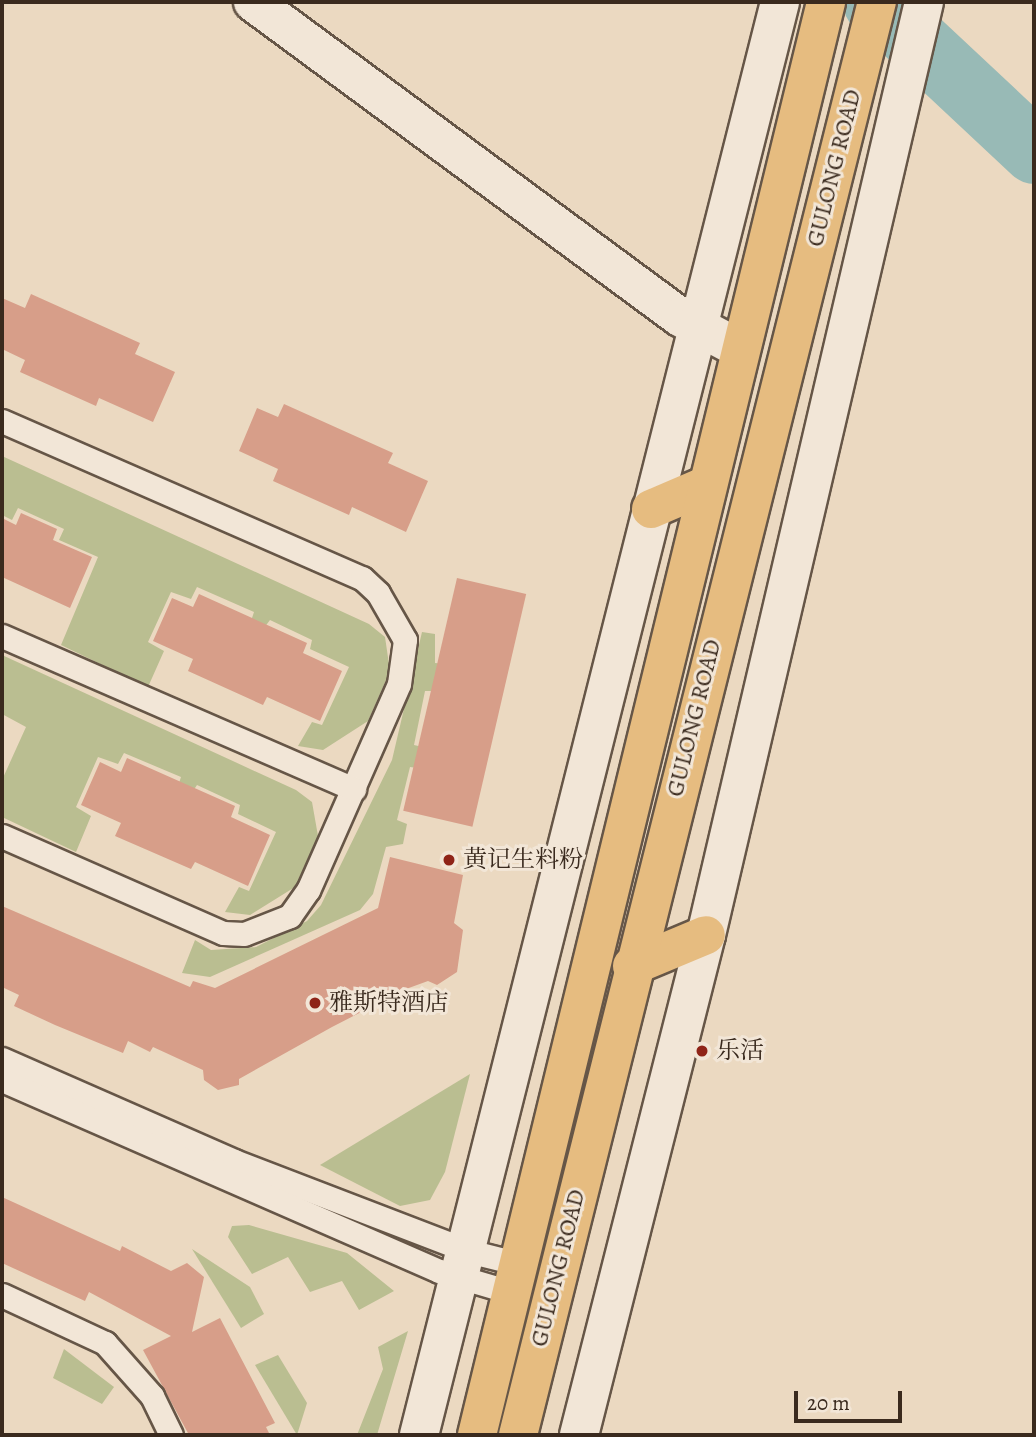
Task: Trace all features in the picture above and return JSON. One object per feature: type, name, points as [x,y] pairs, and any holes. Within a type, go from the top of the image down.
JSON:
[{"type":"main road","name":"GULONG ROAD","points":[[477,1435],[738,348],[826,2]]},
{"type":"main road","name":"GULONG ROAD","points":[[518,1435],[632,966],[877,2]]},
{"type":"main road","points":[[651,509],[707,485]]},
{"type":"main road","points":[[632,966],[706,935]]},
{"type":"street","points":[[253,2],[697,326],[738,348]]},
{"type":"street","points":[[579,1435],[706,935],[844,362],[891,130],[924,2]]},
{"type":"street","points":[[419,1435],[777,12]]},
{"type":"lane","points":[[2,421],[362,578],[378,593],[405,640],[404,663],[354,789],[308,890],[290,916],[244,934],[223,933],[2,836]]},
{"type":"lane","points":[[2,636],[354,789]]},
{"type":"lane","points":[[2,1059],[464,1264]]},
{"type":"lane","points":[[2,1080],[464,1264],[514,1278]]},
{"type":"lane","points":[[2,1295],[105,1343],[152,1396],[171,1435]]},
{"type":"green space","points":[[2,456],[369,624],[385,637],[390,671],[368,721],[323,750],[298,746],[312,722],[322,725],[349,667],[310,649],[312,640],[270,620],[264,628],[250,624],[254,612],[197,587],[191,599],[171,592],[148,642],[164,651],[148,687],[61,645],[98,557],[59,540],[64,529],[18,508],[12,520],[2,515]]},
{"type":"green space","points":[[422,632],[435,634],[435,663],[446,664],[442,691],[425,691],[414,745],[427,748],[424,769],[410,767],[397,820],[407,824],[403,844],[386,847],[373,894],[360,910],[210,977],[182,973],[195,940],[211,950],[256,947],[307,921],[321,905],[392,760]]},
{"type":"green space","points":[[2,655],[296,790],[312,802],[318,836],[295,887],[250,915],[225,912],[239,887],[249,891],[276,832],[238,814],[240,805],[197,785],[191,794],[177,789],[181,777],[124,753],[118,764],[98,757],[76,807],[91,816],[76,852],[2,817],[2,780],[26,727],[2,714]]},
{"type":"green space","points":[[470,1074],[445,1172],[430,1200],[400,1206],[320,1165]]},
{"type":"green space","points":[[249,1225],[347,1253],[394,1291],[359,1310],[342,1281],[310,1292],[288,1257],[252,1274],[228,1237],[232,1226]]},
{"type":"green space","points":[[192,1249],[250,1287],[264,1314],[241,1328]]},
{"type":"green space","points":[[408,1331],[377,1435],[357,1435],[383,1369],[378,1347]]},
{"type":"green space","points":[[64,1349],[114,1387],[102,1404],[53,1378]]},
{"type":"green space","points":[[278,1355],[307,1403],[297,1435],[255,1365]]},
{"type":"building","points":[[31,294],[140,343],[135,354],[175,372],[153,422],[99,398],[96,406],[20,372],[25,360],[2,349],[2,298],[25,308]]},
{"type":"building","points":[[284,404],[393,453],[388,463],[428,481],[406,532],[352,507],[349,515],[273,481],[278,469],[239,451],[257,408],[278,417]]},
{"type":"building","points":[[21,513],[57,529],[53,540],[92,557],[70,608],[2,577],[2,518],[16,525]]},
{"type":"building","points":[[457,578],[526,594],[472,827],[403,811]]},
{"type":"building","points":[[199,594],[307,643],[303,653],[342,671],[320,721],[267,697],[263,705],[188,671],[193,659],[153,641],[172,598],[193,607]]},
{"type":"building","points":[[127,758],[235,806],[231,817],[270,835],[248,886],[195,862],[191,869],[115,836],[121,823],[81,805],[100,762],[121,772]]},
{"type":"building","points":[[390,857],[463,875],[454,923],[463,930],[457,972],[437,985],[428,981],[406,989],[332,1027],[239,1079],[239,1085],[218,1090],[204,1080],[203,1070],[153,1047],[150,1052],[128,1041],[123,1053],[55,1025],[14,1006],[19,995],[2,987],[2,906],[190,987],[193,981],[215,988],[378,908]]},
{"type":"building","points":[[2,1197],[120,1251],[122,1246],[171,1271],[187,1263],[204,1277],[192,1332],[220,1318],[275,1423],[266,1427],[270,1435],[189,1435],[143,1350],[171,1336],[89,1292],[85,1301],[2,1263]]},
{"type":"waterway","points":[[875,2],[1034,151]]},
{"type":"place","name":"黄记生料粉","points":[[449,860]]},
{"type":"place","name":"雅斯特酒店","points":[[315,1003]]},
{"type":"place","name":"乐活","points":[[702,1051]]}]
